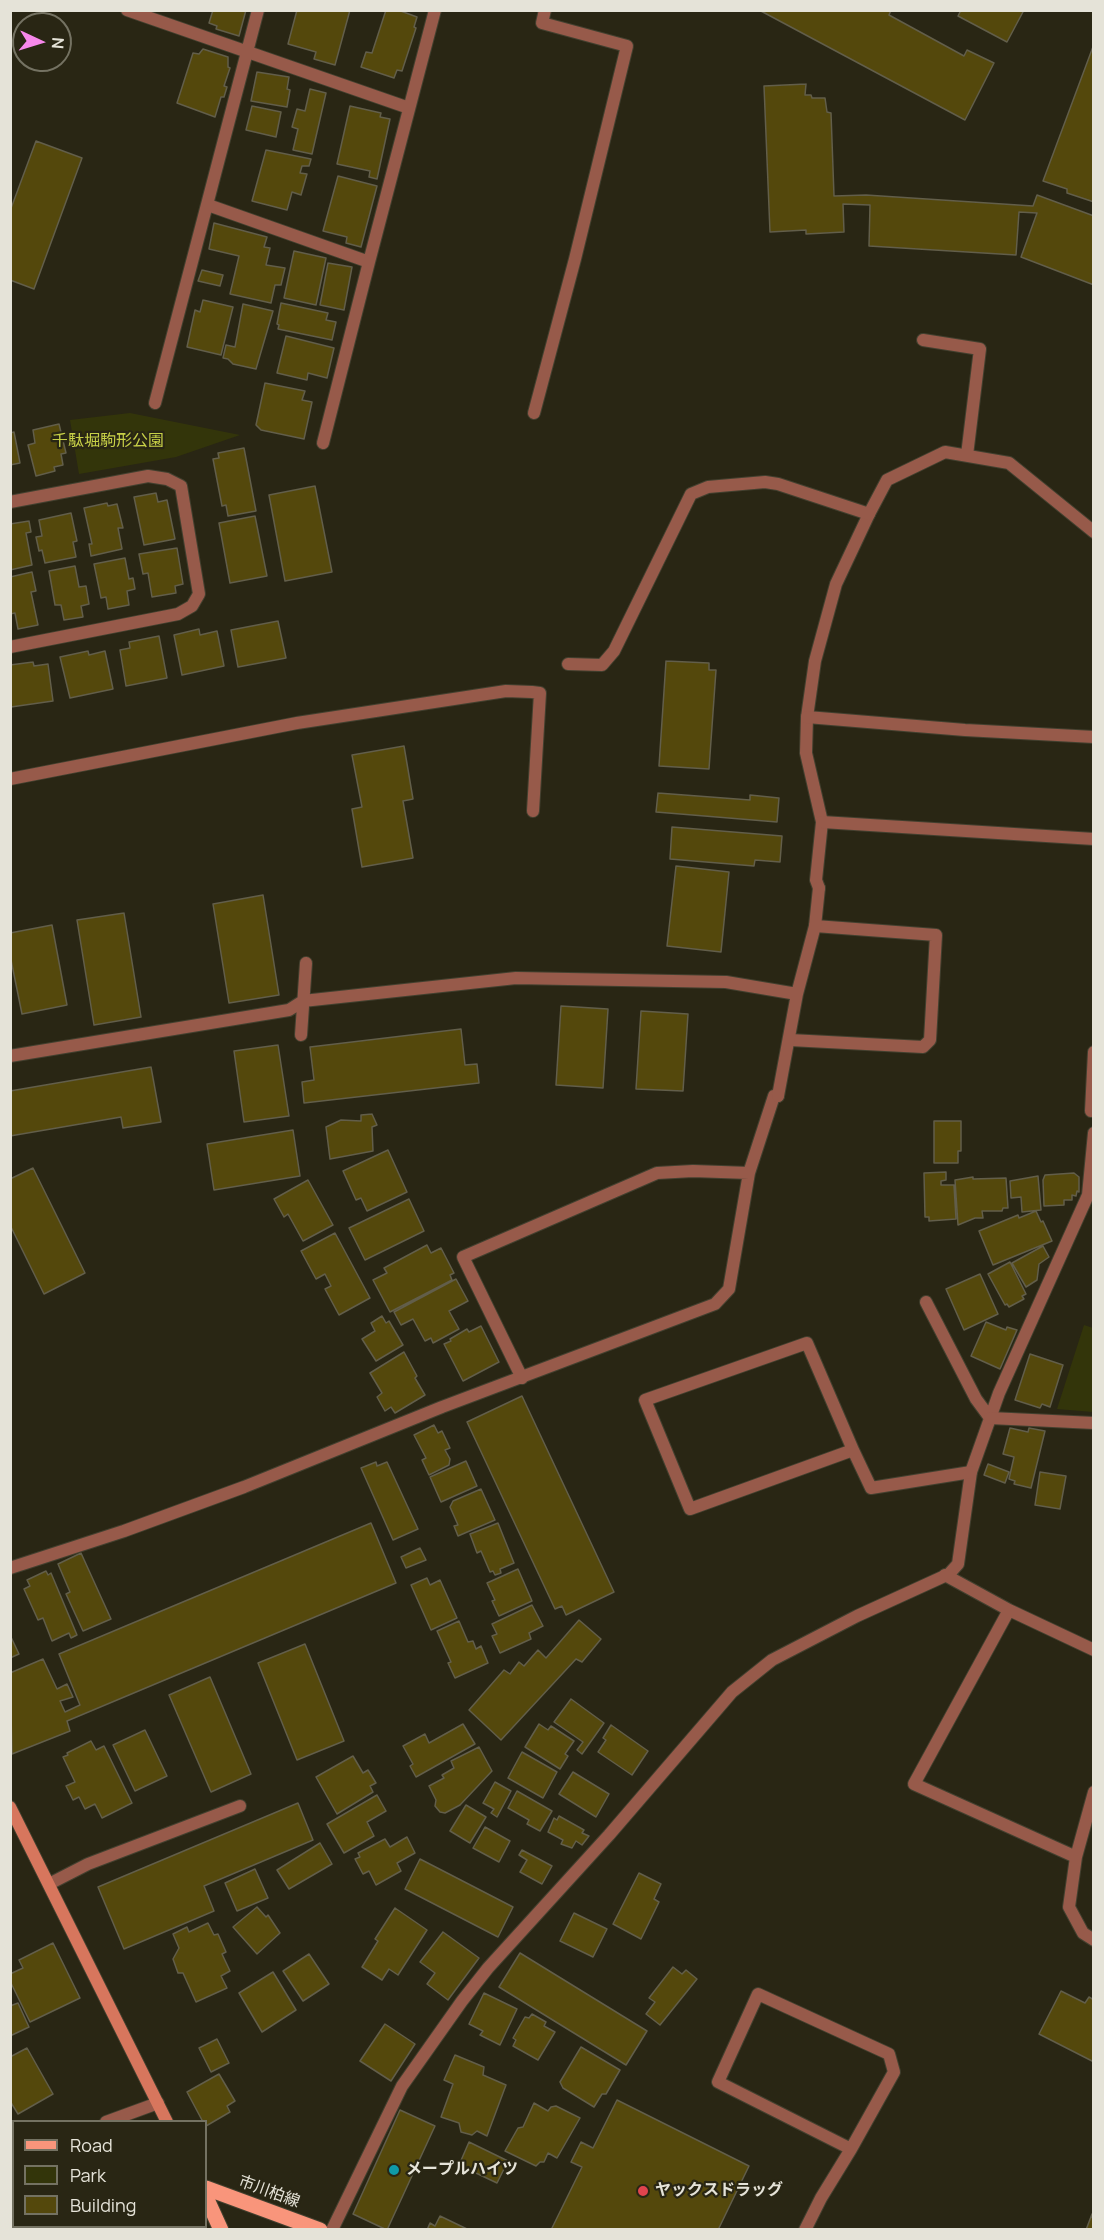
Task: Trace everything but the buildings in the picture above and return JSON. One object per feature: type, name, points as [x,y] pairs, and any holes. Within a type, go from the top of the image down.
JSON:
[{"type":"main road","name":"市川柏線","points":[[207,2188],[320,2229]]},
{"type":"main road","points":[[207,2199],[221,2229]]},
{"type":"street","points":[[127,10],[409,108]]},
{"type":"street","points":[[155,402],[258,10]]},
{"type":"street","points":[[323,443],[435,10]]},
{"type":"street","points":[[534,413],[575,259],[627,46],[542,22],[545,10]]},
{"type":"street","points":[[208,205],[369,262]]},
{"type":"street","points":[[923,340],[980,349],[967,455]]},
{"type":"street","points":[[10,1568],[124,1531],[244,1487],[442,1407],[715,1305],[729,1290],[750,1173],[774,1096],[778,1096],[797,994],[815,926],[819,888],[816,880],[822,822],[806,753],[807,717],[815,661],[836,584],[869,514],[887,480],[945,452],[1008,463],[1094,532]]},
{"type":"street","points":[[10,502],[148,476],[167,479],[181,486],[199,594],[192,606],[178,614],[10,647]]},
{"type":"street","points":[[568,664],[602,665],[614,651],[691,494],[708,487],[765,482],[778,484],[869,514]]},
{"type":"street","points":[[10,779],[297,723],[506,691],[532,692],[540,693],[533,811]]},
{"type":"street","points":[[807,717],[965,730],[1094,737]]},
{"type":"street","points":[[822,822],[1094,839]]},
{"type":"street","points":[[790,1040],[923,1047],[930,1040],[936,934],[815,926]]},
{"type":"street","points":[[301,1035],[306,963]]},
{"type":"street","points":[[10,1056],[289,1010],[303,1001],[516,978],[726,982],[797,994]]},
{"type":"street","points":[[1092,1116],[1094,1052]]},
{"type":"street","points":[[332,2229],[402,2086],[462,2001],[488,1968],[609,1835],[732,1692],[772,1660],[857,1616],[945,1575],[958,1564],[970,1473],[999,1393],[1088,1195],[1094,1132]]},
{"type":"street","points":[[522,1378],[463,1257],[657,1173],[693,1171],[750,1173]]},
{"type":"street","points":[[926,1302],[976,1399],[990,1418]]},
{"type":"street","points":[[853,1450],[690,1509],[645,1400],[807,1343],[871,1488],[970,1473]]},
{"type":"street","points":[[990,1418],[1094,1423]]},
{"type":"street","points":[[945,1575],[1009,1610],[1094,1650]]},
{"type":"street","points":[[1009,1610],[914,1784],[1076,1857]]},
{"type":"street","points":[[1094,1792],[1076,1857],[1069,1907],[1083,1933],[1094,1940]]},
{"type":"street","points":[[49,1884],[88,1864],[240,1806]]},
{"type":"street","points":[[10,1807],[166,2120]]},
{"type":"street","points":[[805,2229],[821,2198],[851,2149],[894,2072],[889,2054],[758,1994],[717,2082],[851,2149]]},
{"type":"street","points":[[109,2120],[158,2103]]},
{"type":"green space","name":"千駄堀駒形公園","points":[[130,413],[240,435],[176,457],[79,474],[70,420]]},
{"type":"green space","points":[[1084,1325],[1093,1328],[1093,1412],[1057,1409]]},
{"type":"place","name":"メープルハイツ","points":[[394,2170]]},
{"type":"place","name":"ヤックスドラッグ","points":[[643,2191]]}]
